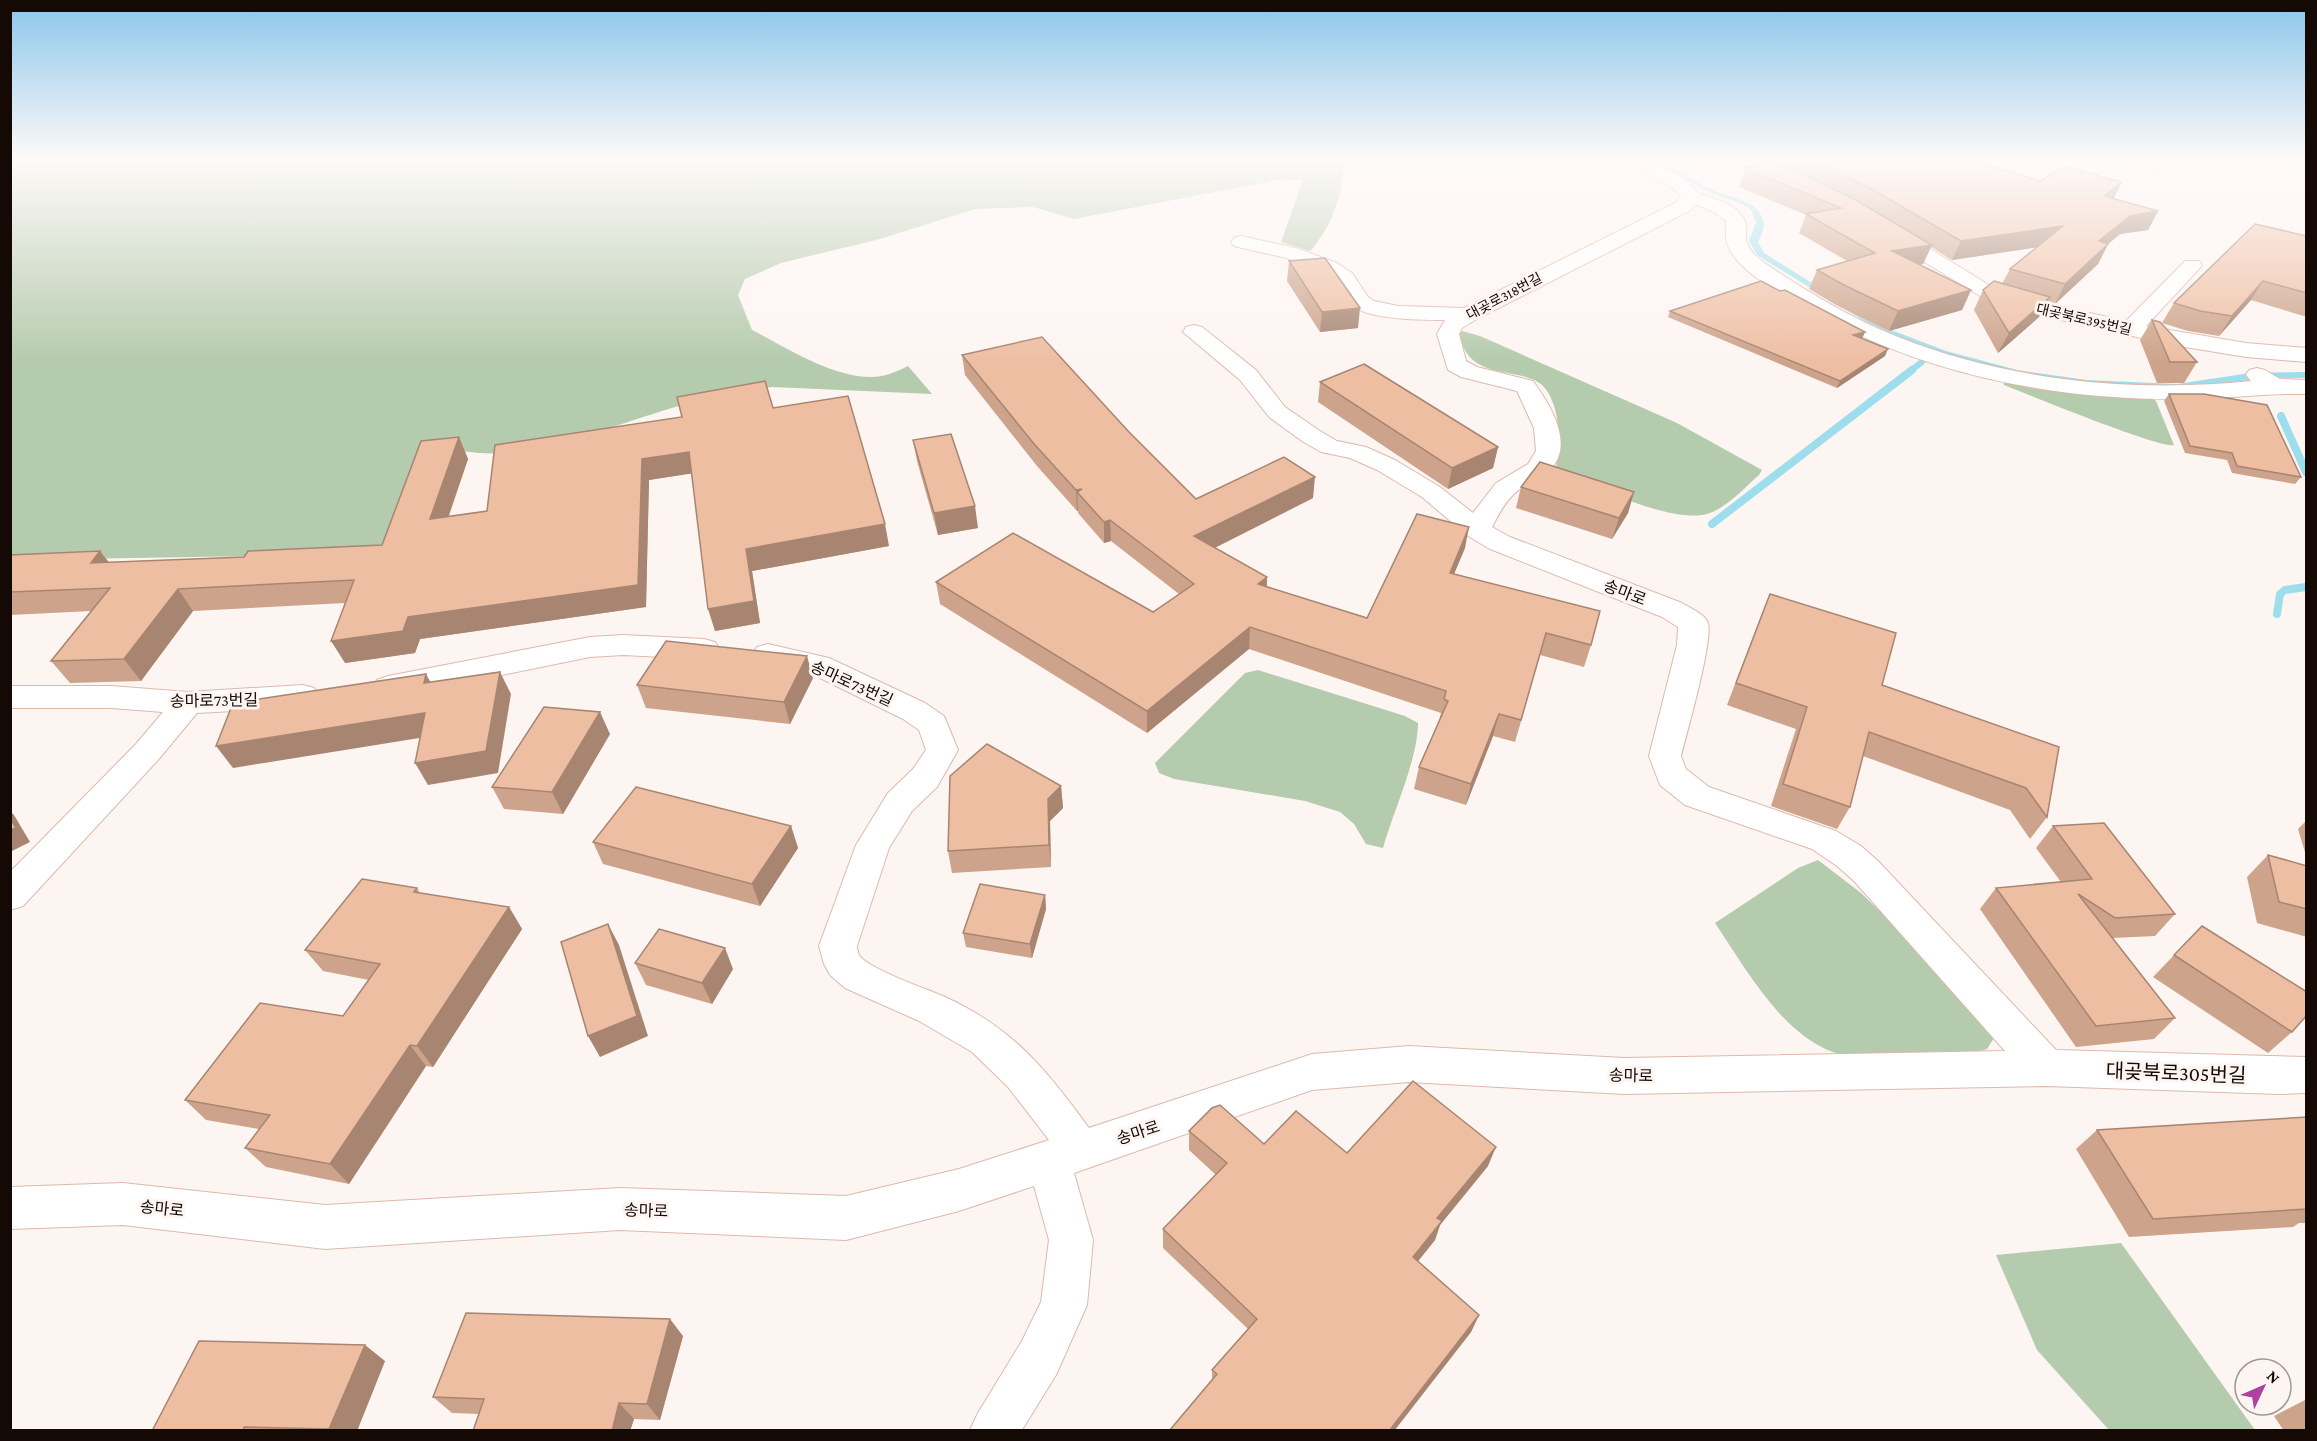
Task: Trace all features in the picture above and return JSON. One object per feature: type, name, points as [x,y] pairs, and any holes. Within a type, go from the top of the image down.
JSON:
[{"type":"street","name":"대곶로318번길","points":[[1477,530],[1494,501],[1505,488],[1517,478],[1538,469],[1544,462],[1549,442],[1545,420],[1525,386],[1469,372],[1456,365],[1448,334],[1453,324],[1640,228]]},
{"type":"street","points":[[1738,228],[1736,240],[1743,253],[1775,279],[1869,333],[1945,361],[2065,386],[2200,393],[2271,383],[2307,387]]},
{"type":"street","name":"대곶북로395번길","points":[[1883,228],[1990,294],[2054,313],[2131,329],[2246,350],[2307,355]]},
{"type":"street","points":[[1241,242],[1289,252],[1330,267],[1345,278],[1360,301],[1367,306],[1398,312],[1467,315]]},
{"type":"street","points":[[2131,329],[2192,265]]},
{"type":"street","name":"송마로","points":[[1194,332],[1248,375],[1277,412],[1311,436],[1330,447],[1357,452],[1386,465],[1431,492],[1477,530],[1528,555],[1672,610],[1693,623],[1692,645],[1665,756],[1672,776],[1697,795],[1824,840],[1849,855],[2046,1068]]},
{"type":"street","points":[[2204,343],[2271,383]]},
{"type":"street","name":"송마로73번길","points":[[10,697],[111,697],[188,703],[347,693],[419,683],[590,647],[623,645],[779,655],[818,665],[914,711],[933,724],[942,750],[925,778],[900,802],[873,845],[838,946],[843,964],[858,977],[965,1026],[999,1049],[1039,1092],[1065,1156]]},
{"type":"street","points":[[10,896],[147,752],[188,703]]},
{"type":"street","name":"송마로","points":[[10,1208],[123,1204],[325,1227],[620,1209],[846,1218],[959,1190],[1312,1072],[1409,1064],[1624,1076],[2046,1068]]},
{"type":"street","name":"대곶북로305번길","points":[[2046,1068],[2307,1075]]},
{"type":"street","points":[[995,1431],[1039,1358],[1064,1305],[1071,1240],[1065,1156]]},
{"type":"green space","points":[[11,228],[914,228],[781,263],[745,279],[738,295],[752,330],[798,354],[832,369],[866,377],[882,376],[908,366],[932,394],[772,387],[738,391],[704,399],[573,439],[505,453],[475,453],[423,447],[378,554],[72,559],[11,564]]},
{"type":"green space","points":[[1286,228],[1326,228],[1310,251],[1281,242]]},
{"type":"green space","points":[[1462,331],[1480,336],[1677,423],[1762,470],[1721,507],[1707,514],[1692,516],[1632,502],[1557,471],[1558,427],[1549,394],[1541,384],[1529,378],[1488,368],[1476,362],[1466,352],[1459,335]]},
{"type":"green space","points":[[2003,381],[2153,399],[2156,401],[2174,445],[2145,439],[2093,420],[2004,385]]},
{"type":"green space","points":[[1258,670],[1405,716],[1418,723],[1410,769],[1383,848],[1366,844],[1354,824],[1340,812],[1305,801],[1174,779],[1159,773],[1155,763],[1245,673]]},
{"type":"green space","points":[[1818,860],[1861,893],[1927,957],[1994,1038],[1987,1049],[1946,1055],[1849,1056],[1827,1050],[1807,1038],[1771,1004],[1715,923],[1798,868]]},
{"type":"green space","points":[[2121,1243],[2233,1399],[2233,1417],[2246,1417],[2255,1430],[2109,1430],[2037,1350],[1996,1255]]},
{"type":"water","points":[[1754,228],[1763,228],[1758,242],[1764,253],[1881,326],[1946,351],[2017,370],[2087,380],[2177,384],[2250,373],[2306,372],[2306,378],[2270,378],[2225,385],[2135,388],[2016,374],[1910,343],[1869,324],[1757,255],[1749,241]]},
{"type":"building","points":[[1831,228],[1904,228],[1932,245],[1892,251],[1971,290],[1898,311],[1817,270],[1875,253]]},
{"type":"building","points":[[1939,228],[2048,228],[1961,241]]},
{"type":"building","points":[[2060,228],[2115,228],[2099,241],[2108,244],[2065,284],[2010,269]]},
{"type":"building","points":[[2251,228],[2273,228],[2307,236],[2307,293],[2263,281],[2232,316],[2200,311],[2174,303]]},
{"type":"building","points":[[1325,258],[1360,308],[1322,312],[1289,261]]},
{"type":"building","points":[[1761,281],[1780,291],[1785,290],[1865,332],[1853,335],[1888,349],[1840,381],[1670,311]]},
{"type":"building","points":[[1994,281],[2050,297],[2009,333],[1983,290]]},
{"type":"building","points":[[2152,320],[2160,322],[2197,362],[2170,362]]},
{"type":"building","points":[[1042,337],[1129,432],[1196,499],[1284,457],[1315,477],[1194,536],[1267,577],[1258,584],[1367,618],[1417,514],[1469,527],[1450,573],[1600,611],[1591,645],[1546,633],[1521,720],[1499,714],[1471,784],[1419,767],[1448,701],[1444,699],[1446,691],[1250,627],[1147,711],[936,582],[1013,533],[1153,612],[1194,584],[1110,520],[1104,522],[1077,492],[1082,489],[1076,490],[1035,445],[962,355]]},
{"type":"building","points":[[1364,364],[1498,447],[1452,468],[1320,382]]},
{"type":"building","points":[[765,381],[773,408],[848,396],[885,524],[746,549],[754,601],[708,609],[689,452],[642,459],[638,585],[408,617],[403,631],[331,641],[354,580],[178,589],[124,659],[51,661],[110,588],[10,592],[10,555],[100,551],[91,563],[244,557],[248,551],[382,545],[421,441],[459,437],[430,519],[487,511],[495,445],[682,417],[677,397]]},
{"type":"building","points":[[2169,394],[2204,394],[2267,405],[2301,477],[2237,466],[2232,453],[2190,446]]},
{"type":"building","points":[[951,434],[975,506],[934,513],[913,440]]},
{"type":"building","points":[[1540,462],[1634,492],[1619,518],[1521,487]]},
{"type":"building","points":[[1770,594],[1896,633],[1882,685],[2059,747],[2047,817],[2026,788],[1869,732],[1850,807],[1783,784],[1807,707],[1736,683]]},
{"type":"building","points":[[666,641],[807,656],[784,702],[637,685]]},
{"type":"building","points":[[500,672],[486,751],[415,763],[425,713],[216,746],[233,703],[426,674],[424,683]]},
{"type":"building","points":[[544,707],[600,712],[552,792],[492,787]]},
{"type":"building","points":[[987,744],[1061,786],[1048,799],[1049,845],[948,851],[950,776]]},
{"type":"building","points":[[636,787],[791,826],[752,884],[593,842]]},
{"type":"building","points":[[10,818],[16,828],[10,830]]},
{"type":"building","points":[[2104,823],[2175,914],[2115,918],[2078,894],[2175,1018],[2096,1026],[1996,888],[2092,879],[2053,826]]},
{"type":"building","points":[[2268,855],[2307,866],[2307,909],[2279,902]]},
{"type":"building","points":[[362,879],[417,888],[414,892],[509,907],[417,1046],[410,1045],[330,1164],[245,1148],[270,1115],[185,1100],[260,1003],[343,1016],[380,964],[305,950]]},
{"type":"building","points":[[980,884],[1045,895],[1030,944],[963,933]]},
{"type":"building","points":[[608,924],[637,1016],[588,1036],[561,942]]},
{"type":"building","points":[[2202,926],[2307,992],[2307,1015],[2292,1032],[2174,955]]},
{"type":"building","points":[[659,929],[725,948],[702,983],[635,963]]},
{"type":"building","points":[[1413,1081],[1496,1147],[1437,1218],[1442,1221],[1413,1257],[1479,1315],[1389,1431],[1169,1431],[1217,1374],[1212,1370],[1257,1319],[1163,1229],[1227,1163],[1189,1131],[1212,1108],[1220,1105],[1264,1144],[1296,1111],[1347,1153]]},
{"type":"building","points":[[2307,1117],[2307,1209],[2153,1219],[2097,1130]]},
{"type":"building","points":[[466,1313],[670,1319],[647,1404],[619,1403],[612,1431],[473,1431],[484,1399],[433,1397]]},
{"type":"building","points":[[199,1341],[365,1345],[329,1429],[244,1427],[243,1431],[152,1431]]},
{"type":"waterway","points":[[1910,371],[1922,362]]},
{"type":"waterway","points":[[1712,524],[1912,370]]},
{"type":"waterway","points":[[2281,416],[2306,472]]},
{"type":"waterway","points":[[2277,614],[2280,594],[2285,590],[2306,587]]}]
